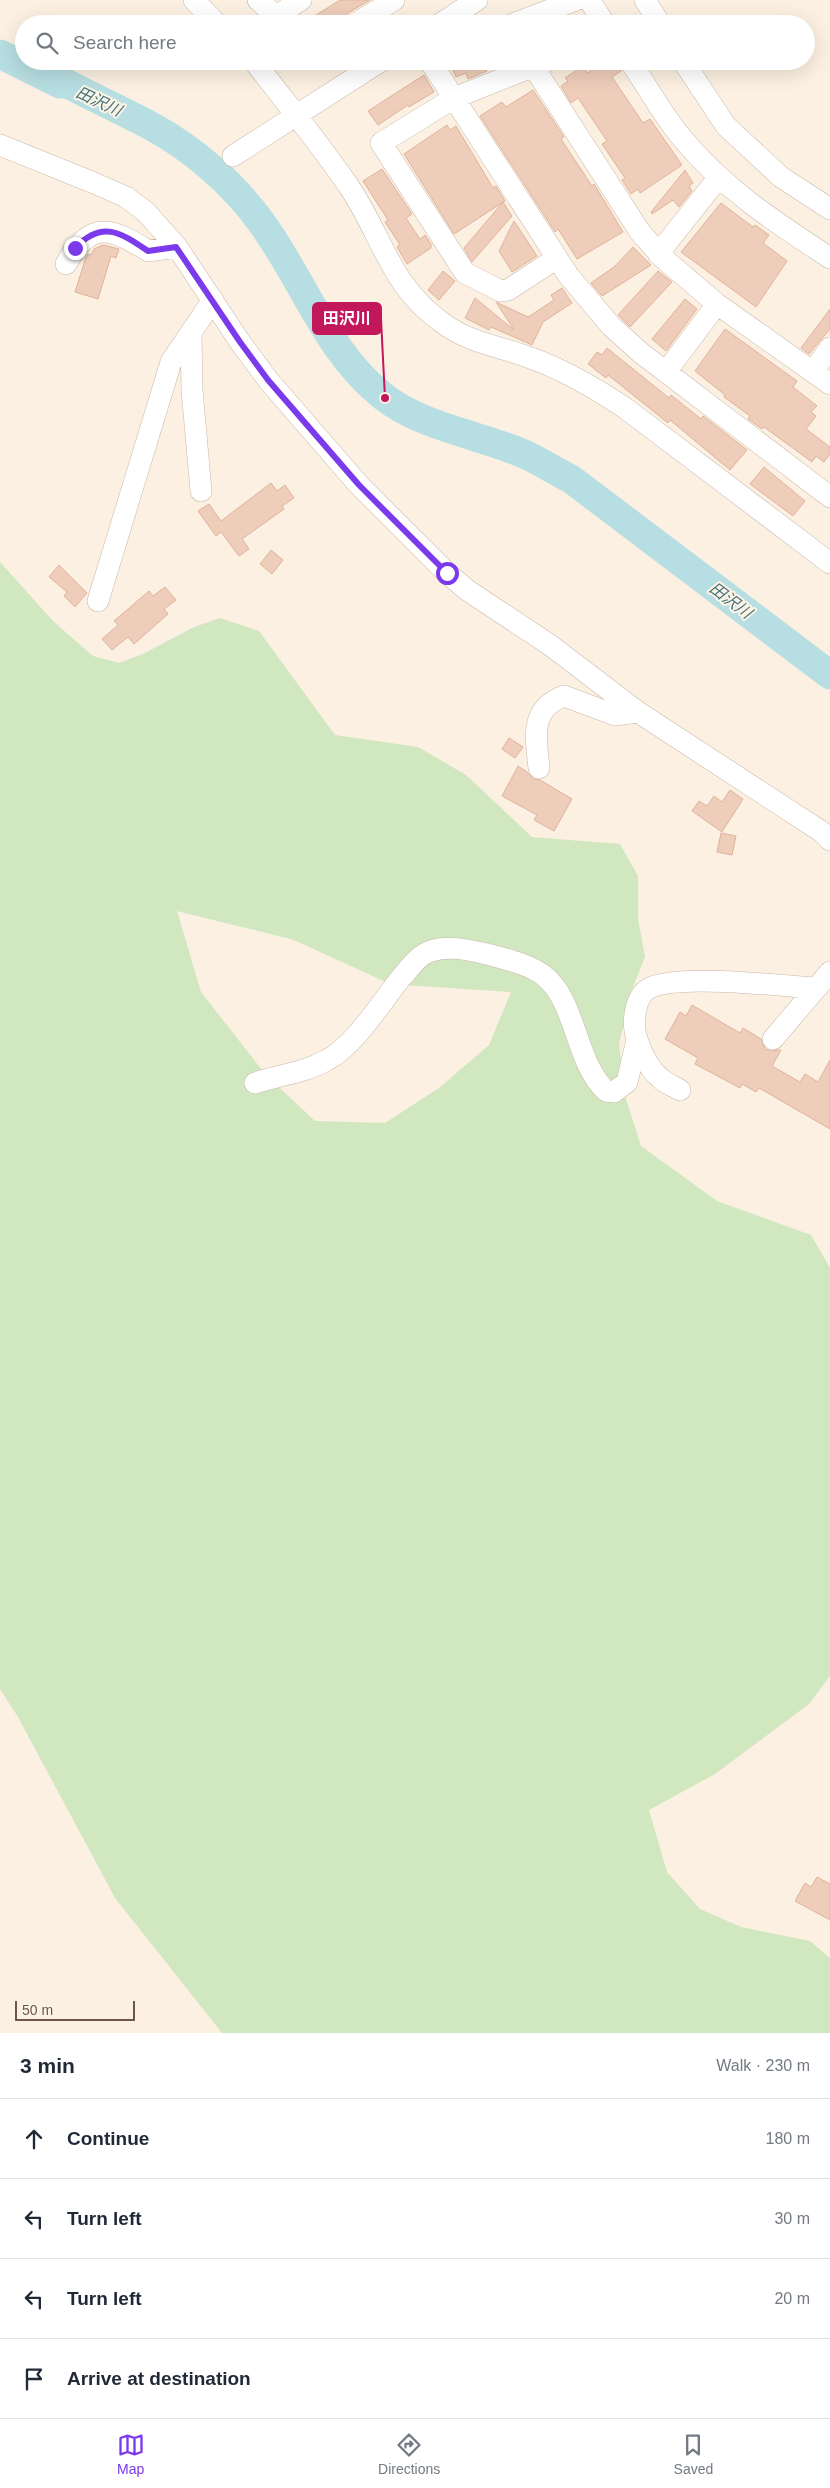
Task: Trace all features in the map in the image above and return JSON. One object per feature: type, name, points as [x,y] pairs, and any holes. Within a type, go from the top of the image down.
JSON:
[{"type":"street","points":[[194,0],[208,15]]},
{"type":"street","points":[[258,0],[275,15]]},
{"type":"street","points":[[285,15],[301,0]]},
{"type":"street","points":[[370,15],[394,0]]},
{"type":"street","points":[[454,15],[477,0]]},
{"type":"street","points":[[537,15],[576,0]]},
{"type":"street","points":[[589,0],[599,15]]},
{"type":"street","points":[[646,0],[655,15]]},
{"type":"street","points":[[261,70],[349,187],[368,217],[398,279],[416,302],[444,325],[467,339],[528,356],[594,387],[625,408],[830,563]]},
{"type":"street","points":[[233,156],[368,70]]},
{"type":"street","points":[[436,70],[568,275],[611,326],[666,372],[830,497]]},
{"type":"street","points":[[525,70],[454,98],[381,143],[465,273],[501,291],[508,290],[557,258]]},
{"type":"street","points":[[544,70],[640,232],[658,254],[717,304],[830,384]]},
{"type":"street","points":[[636,70],[681,137],[719,177],[759,212],[830,258]]},
{"type":"street","points":[[689,70],[726,126],[781,177],[830,208]]},
{"type":"street","points":[[0,145],[126,198],[146,212],[176,247],[268,380],[359,485],[418,546],[467,590],[550,645],[638,712],[827,830]]},
{"type":"street","points":[[658,254],[719,177]]},
{"type":"street","points":[[66,264],[75,248],[95,232],[106,230],[126,236],[148,251],[176,247]]},
{"type":"street","points":[[98,601],[171,362],[213,300]]},
{"type":"street","points":[[666,372],[717,304]]},
{"type":"street","points":[[191,335],[192,390],[202,491]]},
{"type":"street","points":[[813,371],[830,348]]},
{"type":"street","points":[[539,768],[536,730],[544,708],[552,700],[564,696],[615,715],[638,712]]},
{"type":"street","points":[[255,1083],[273,1077],[294,1074],[328,1060],[352,1040],[414,962],[429,951],[448,948],[474,951],[511,960],[543,975],[556,988],[594,1076],[606,1091],[614,1092],[627,1082],[637,1040],[635,1016],[641,996],[648,989],[666,983],[716,982],[816,988]]},
{"type":"street","points":[[773,1039],[830,972]]},
{"type":"street","points":[[637,1040],[659,1078],[680,1090]]},
{"type":"green space","points":[[0,562],[54,622],[93,656],[119,663],[143,654],[194,627],[220,618],[259,631],[335,735],[418,747],[466,775],[532,837],[620,844],[638,876],[638,919],[645,957],[631,992],[619,1044],[626,1099],[641,1146],[717,1201],[811,1235],[830,1268],[830,1676],[809,1704],[715,1774],[649,1810],[667,1872],[700,1909],[741,1927],[810,1941],[830,1958],[830,2033],[222,2033],[115,1898],[18,1717],[0,1689]],"holes":[[[177,911],[294,940],[390,984],[511,992],[489,1045],[439,1088],[385,1123],[315,1121],[266,1075],[201,992]]]},
{"type":"building","points":[[340,0],[370,0],[346,15],[316,15]]},
{"type":"building","points":[[453,70],[487,71],[468,79],[466,73],[456,77]]},
{"type":"building","points":[[577,70],[585,70],[587,73],[592,70],[621,70],[612,77],[643,123],[650,119],[682,165],[640,193],[638,189],[631,194],[622,180],[625,178],[602,144],[607,141],[578,98],[571,103],[561,86],[568,81],[565,78]]},
{"type":"building","points":[[424,75],[434,92],[409,107],[408,105],[378,125],[368,111]]},
{"type":"building","points":[[533,90],[564,137],[561,139],[592,186],[594,184],[623,232],[577,259],[558,229],[555,232],[480,116],[502,102],[506,107]]},
{"type":"building","points":[[447,125],[450,130],[456,126],[493,188],[496,186],[505,201],[454,234],[404,154]]},
{"type":"building","points":[[382,169],[412,214],[406,218],[420,239],[425,235],[431,244],[431,248],[407,264],[397,247],[400,245],[385,222],[388,220],[363,181]]},
{"type":"building","points":[[685,170],[693,183],[689,186],[692,191],[679,207],[673,200],[652,214],[651,212]]},
{"type":"building","points":[[503,202],[512,216],[472,262],[464,248]]},
{"type":"building","points":[[721,203],[753,227],[755,225],[769,235],[763,243],[787,261],[756,307],[681,252]]},
{"type":"building","points":[[514,221],[537,256],[512,272],[499,251]]},
{"type":"building","points":[[103,245],[119,249],[116,258],[111,256],[98,299],[75,292],[86,257],[88,254],[91,255],[94,249]]},
{"type":"building","points":[[633,247],[651,265],[602,296],[591,283],[614,267]]},
{"type":"building","points":[[443,271],[455,281],[439,300],[428,290]]},
{"type":"building","points":[[658,271],[672,282],[630,327],[618,315]]},
{"type":"building","points":[[562,288],[572,303],[543,322],[532,345],[491,327],[489,330],[465,318],[475,298],[514,330],[496,302],[528,317],[554,300],[551,295]]},
{"type":"building","points":[[685,299],[697,309],[666,351],[652,339]]},
{"type":"building","points":[[830,309],[830,329],[809,354],[801,348]]},
{"type":"building","points":[[725,329],[797,381],[793,387],[817,406],[811,412],[816,416],[806,429],[830,447],[830,454],[824,462],[816,456],[812,462],[764,427],[762,429],[748,419],[750,416],[724,397],[725,395],[695,371]]},
{"type":"building","points":[[607,348],[669,398],[671,395],[701,419],[703,416],[747,450],[730,470],[670,420],[668,423],[608,375],[606,378],[588,364],[597,352],[602,355]]},
{"type":"building","points":[[764,467],[805,501],[793,516],[750,484]]},
{"type":"building","points":[[271,483],[277,491],[285,485],[294,498],[282,506],[284,509],[242,539],[249,549],[239,556],[221,532],[216,536],[198,511],[209,504],[221,521]]},
{"type":"building","points":[[271,550],[283,560],[272,574],[260,564]]},
{"type":"building","points":[[59,565],[87,593],[75,607],[64,596],[67,592],[49,577]]},
{"type":"building","points":[[165,587],[176,600],[164,609],[168,614],[134,644],[128,637],[112,650],[102,639],[118,625],[114,621],[149,591],[153,596]]},
{"type":"building","points":[[509,738],[523,747],[515,758],[502,749]]},
{"type":"building","points":[[518,766],[534,779],[540,780],[572,799],[554,831],[534,820],[537,815],[502,796]]},
{"type":"building","points":[[730,790],[743,799],[722,832],[692,811],[699,801],[707,806],[714,796],[722,802]]},
{"type":"building","points":[[721,833],[736,836],[732,855],[717,852]]},
{"type":"building","points":[[692,1005],[740,1033],[743,1028],[761,1039],[765,1049],[771,1051],[781,1050],[772,1066],[800,1082],[805,1074],[818,1082],[830,1060],[830,1129],[759,1088],[756,1092],[742,1084],[740,1088],[695,1064],[698,1058],[665,1039],[680,1012],[686,1016]]},
{"type":"building","points":[[817,1877],[830,1884],[830,1920],[795,1901],[805,1883],[811,1887]]},
{"type":"waterway","name":"田沢川","points":[[0,54],[15,62]]},
{"type":"waterway","name":"田沢川","points":[[32,70],[60,84],[66,83],[151,126],[197,156],[225,181],[261,222],[331,337],[347,359],[364,379],[384,397],[416,416],[507,447],[571,479],[830,675]]},
{"type":"place","name":"田沢川","points":[[385,398]]},
{"type":"route","points":[[75,248],[82,240],[95,232],[106,230],[126,236],[148,251],[176,247],[268,380],[359,485],[447,573]]}]
